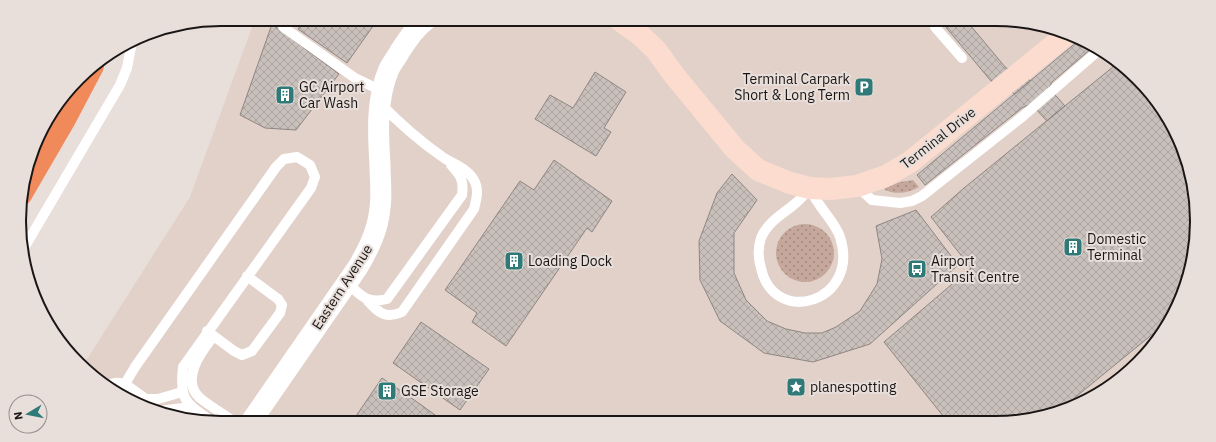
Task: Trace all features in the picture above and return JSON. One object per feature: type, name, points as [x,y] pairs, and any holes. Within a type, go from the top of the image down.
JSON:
[{"type":"highway","points":[[32,177],[85,81]]},
{"type":"street","name":"Eastern Avenue","points":[[255,416],[358,267],[370,247],[378,225],[380,208],[381,187],[378,131],[381,97],[389,69],[412,33],[418,26]]},
{"type":"street","name":"Terminal Drive","points":[[628,26],[656,50],[674,75],[735,149],[758,170],[790,183],[810,188],[857,186],[886,176],[910,162],[1062,38]]},
{"type":"lane","points":[[283,26],[381,97],[396,120],[444,158],[460,174],[463,185],[462,195],[387,299],[378,302],[368,301]]},
{"type":"lane","points":[[935,27],[962,58]]},
{"type":"lane","points":[[27,242],[120,85],[127,68],[131,48]]},
{"type":"lane","points":[[857,186],[872,200],[900,202],[912,201],[922,196],[1022,117],[1095,54]]},
{"type":"lane","points":[[125,384],[135,367],[276,167],[284,159],[297,157],[310,165],[315,177],[311,188],[247,276],[210,334],[183,367],[181,384],[182,392],[196,414]]},
{"type":"lane","points":[[346,283],[379,312],[387,315],[394,315],[402,312],[474,209],[478,191],[476,183],[471,175],[444,158]]},
{"type":"lane","points":[[810,188],[840,236],[844,253],[842,269],[836,283],[826,294],[812,300],[798,302],[783,298],[771,289],[762,276],[758,258],[761,238],[772,222],[799,201],[810,188]]},
{"type":"lane","points":[[210,334],[242,355],[252,351],[280,313],[282,305],[278,299],[247,276]]},
{"type":"lane","points":[[210,334],[192,374],[192,382],[194,390],[199,397],[226,416]]},
{"type":"lane","points":[[114,383],[118,382],[125,384],[146,399],[158,399],[182,392]]},
{"type":"lane","points":[[173,410],[183,408],[195,414]]},
{"type":"shaded area","points":[[252,26],[1008,26],[1058,36],[1081,46],[1114,66],[1142,92],[1164,124],[1180,158],[1190,208],[1190,234],[1180,284],[1164,318],[1142,350],[1114,376],[1092,390],[1058,406],[1033,412],[1008,416],[208,416],[158,406],[146,401],[123,390],[102,376],[86,362],[190,197]]},
{"type":"shaded area","points":[[913,180],[919,187],[911,191],[898,193],[885,190],[885,188],[900,182]]},
{"type":"shaded area","points":[[805,224],[816,226],[829,237],[832,242],[834,253],[832,264],[821,277],[816,280],[805,282],[794,280],[781,269],[778,264],[776,253],[778,242],[789,229],[794,226]]},
{"type":"building","name":"GC Airport Car Wash","points":[[271,26],[275,26],[339,74],[296,130],[265,128],[240,115]]},
{"type":"building","points":[[300,26],[373,26],[347,63],[298,29]]},
{"type":"building","points":[[945,26],[971,26],[1006,68],[1027,77],[1030,81],[1015,94],[991,81]]},
{"type":"building","points":[[1075,43],[1089,50],[1052,82],[1049,88],[1065,106],[1047,121],[1031,104],[1022,108],[925,185],[917,175]]},
{"type":"building","name":"Domestic Terminal","points":[[1114,66],[1142,92],[1150,102],[1170,135],[1180,158],[1190,208],[1190,234],[1180,284],[1170,307],[1155,332],[1072,400],[1058,406],[1008,416],[943,416],[884,342],[971,268],[931,217],[964,188]]},
{"type":"building","points":[[595,72],[626,92],[604,128],[611,132],[596,156],[535,119],[550,95],[573,108]]},
{"type":"building","name":"Loading Dock","points":[[554,160],[612,201],[592,232],[587,228],[506,346],[472,322],[477,313],[445,290],[520,181],[534,190]]},
{"type":"building","name":"Airport Transit Centre","points":[[732,174],[757,200],[734,233],[734,273],[746,300],[767,321],[786,329],[805,333],[822,333],[836,327],[860,311],[877,284],[882,259],[876,226],[916,210],[958,265],[870,344],[813,362],[764,353],[720,321],[700,280],[699,241],[717,193]]},
{"type":"building","points":[[421,322],[489,369],[460,410],[393,363]]},
{"type":"building","name":"GSE Storage","points":[[382,378],[436,416],[356,416]]},
{"type":"place","name":"Terminal Carpark Short & Long Term","points":[[864,87]]},
{"type":"place","name":"GC Airport Car Wash","points":[[285,95]]},
{"type":"place","name":"Domestic Terminal","points":[[1073,247]]},
{"type":"place","name":"Loading Dock","points":[[514,261]]},
{"type":"place","name":"Airport Transit Centre","points":[[917,269]]},
{"type":"place","name":"planespotting","points":[[796,387]]},
{"type":"place","name":"GSE Storage","points":[[387,391]]}]
